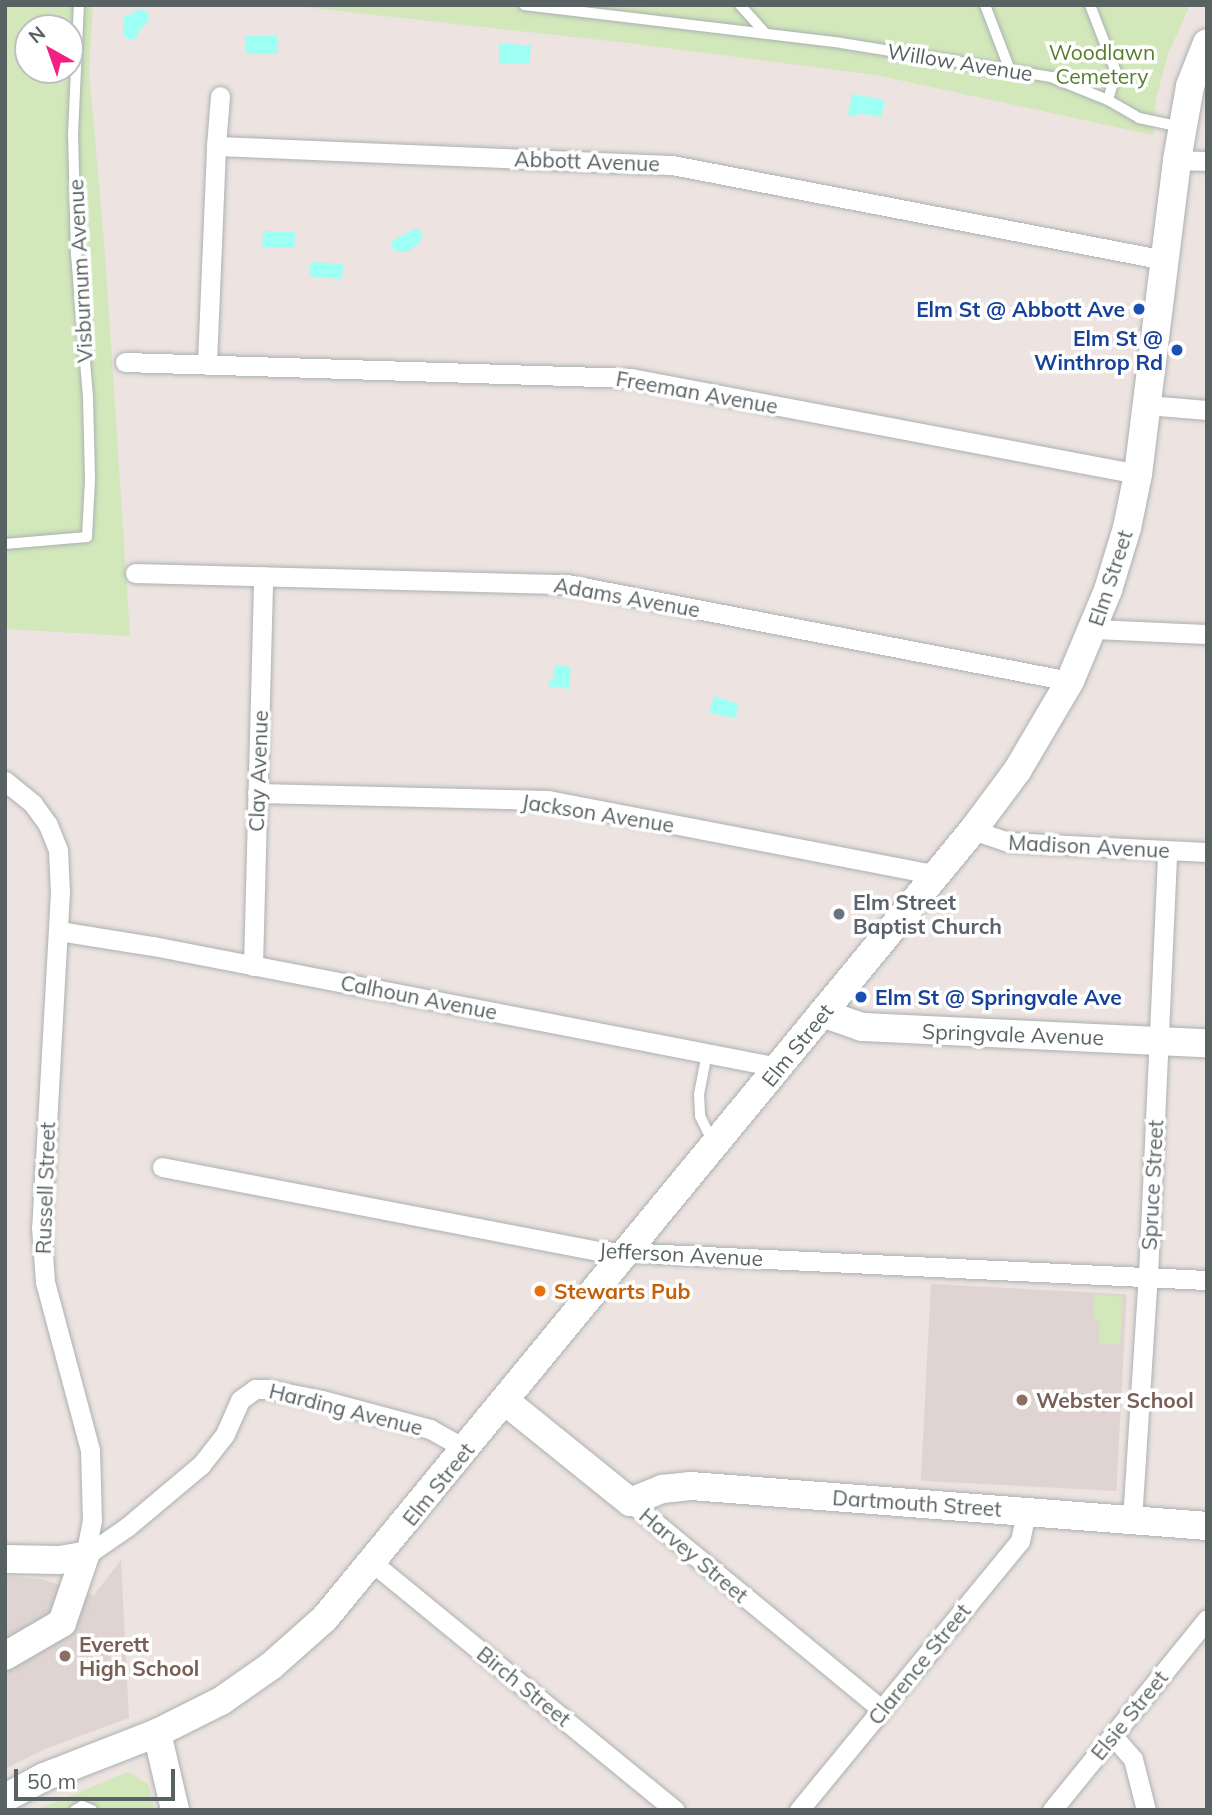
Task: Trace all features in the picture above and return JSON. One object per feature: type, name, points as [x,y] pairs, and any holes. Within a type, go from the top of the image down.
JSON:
[{"type":"main road","name":"Elm Street","points":[[5,1798],[44,1777],[157,1733],[221,1701],[271,1666],[325,1618],[373,1563],[973,830],[1032,749],[1070,681],[1118,561],[1138,474],[1177,160],[1194,73],[1207,43]]},
{"type":"main road","name":"Springvale Avenue","points":[[822,1013],[862,1027],[1207,1042]]},
{"type":"main road","name":"Harvey Street","points":[[505,1401],[630,1502]]},
{"type":"main road","name":"Dartmouth Street","points":[[630,1502],[662,1489],[691,1486],[1207,1526]]},
{"type":"main road","points":[[5,1559],[59,1560],[85,1556]]},
{"type":"main road","name":"Russell Street","points":[[5,1656],[62,1623],[85,1556]]},
{"type":"main road","points":[[157,1733],[175,1810]]},
{"type":"street","points":[[207,363],[220,96]]},
{"type":"street","name":"Abbott Avenue","points":[[216,146],[671,165],[1165,260]]},
{"type":"street","points":[[1177,160],[1207,161]]},
{"type":"street","name":"Freeman Avenue","points":[[125,362],[631,378],[1138,474]]},
{"type":"street","points":[[1147,405],[1207,410]]},
{"type":"street","name":"Adams Avenue","points":[[135,573],[567,584],[1070,681]]},
{"type":"street","name":"Clay Avenue","points":[[253,966],[263,576]]},
{"type":"street","points":[[1093,629],[1207,634]]},
{"type":"street","name":"Russell Street","points":[[5,781],[33,804],[48,825],[58,850],[59,931],[41,1227],[45,1283],[90,1450],[92,1520],[85,1556]]},
{"type":"street","name":"Jackson Avenue","points":[[257,793],[548,800],[936,875]]},
{"type":"street","name":"Madison Avenue","points":[[973,830],[1008,842],[1207,852]]},
{"type":"street","name":"Spruce Street","points":[[1132,1520],[1148,1275],[1167,850]]},
{"type":"street","name":"Calhoun Avenue","points":[[59,931],[778,1067]]},
{"type":"street","name":"Jefferson Avenue","points":[[162,1167],[581,1248],[1207,1280]]},
{"type":"street","name":"Harding Avenue","points":[[85,1556],[127,1527],[201,1465],[225,1434],[240,1400],[255,1389],[322,1400],[430,1429],[466,1448]]},
{"type":"street","name":"Harvey Street","points":[[630,1502],[881,1709]]},
{"type":"street","name":"Clarence Street","points":[[800,1810],[1020,1541],[1026,1512]]},
{"type":"street","name":"Birch Street","points":[[373,1563],[675,1810]]},
{"type":"street","name":"Elsie Street","points":[[1052,1810],[1207,1619]]},
{"type":"street","points":[[1112,1736],[1133,1759],[1146,1810]]},
{"type":"lane","name":"Visburnum Avenue","points":[[5,544],[87,537],[90,479],[88,411],[76,254],[73,135],[79,5]]},
{"type":"lane","name":"Willow Avenue","points":[[524,5],[766,34],[1051,77],[1108,100],[1139,118],[1183,127]]},
{"type":"lane","points":[[740,5],[766,34]]},
{"type":"lane","points":[[985,5],[1010,70]]},
{"type":"lane","points":[[1090,5],[1116,72],[1108,100]]},
{"type":"lane","points":[[707,1053],[699,1094],[700,1116],[714,1146]]},
{"type":"lane","points":[[75,1810],[82,1806],[92,1810]]},
{"type":"shaded area","name":"Webster School","points":[[931,1284],[1127,1294],[1116,1491],[921,1481]]},
{"type":"shaded area","name":"Everett High School","points":[[121,1560],[129,1718],[45,1749],[5,1769],[5,1576],[41,1579],[94,1595]]},
{"type":"green space","points":[[5,5],[93,5],[89,71],[105,254],[130,636],[5,629]]},
{"type":"green space","name":"Woodlawn Cemetery","points":[[286,5],[1190,5],[1168,54],[1156,99],[1153,135],[876,75],[628,43]]},
{"type":"green space","points":[[1094,1295],[1123,1297],[1120,1345],[1098,1343],[1100,1323],[1093,1317]]},
{"type":"green space","points":[[128,1772],[148,1784],[155,1810],[36,1810]]},
{"type":"water","points":[[141,9],[148,12],[149,20],[136,38],[129,40],[123,34],[124,17]]},
{"type":"water","points":[[245,36],[278,36],[278,54],[245,54]]},
{"type":"water","points":[[499,43],[531,46],[529,64],[499,64]]},
{"type":"water","points":[[852,94],[885,100],[881,117],[858,113],[857,116],[848,115]]},
{"type":"water","points":[[417,228],[423,235],[418,244],[407,252],[396,252],[391,245],[393,240]]},
{"type":"water","points":[[263,231],[295,232],[294,248],[262,247]]},
{"type":"water","points":[[314,262],[343,264],[342,279],[313,277],[310,274],[310,265]]},
{"type":"water","points":[[555,665],[571,667],[569,689],[548,686],[549,680],[553,680]]},
{"type":"water","points":[[714,696],[738,704],[736,718],[709,713]]},
{"type":"place","name":"Elm St @ Abbott Ave","points":[[1139,309]]},
{"type":"place","name":"Elm St @ Winthrop Rd","points":[[1177,350]]},
{"type":"place","name":"Elm Street Baptist Church","points":[[839,914]]},
{"type":"place","name":"Elm St @ Springvale Ave","points":[[861,997]]},
{"type":"place","name":"Stewarts Pub","points":[[540,1291]]},
{"type":"place","name":"Webster School","points":[[1022,1400]]},
{"type":"place","name":"Everett High School","points":[[65,1656]]}]
